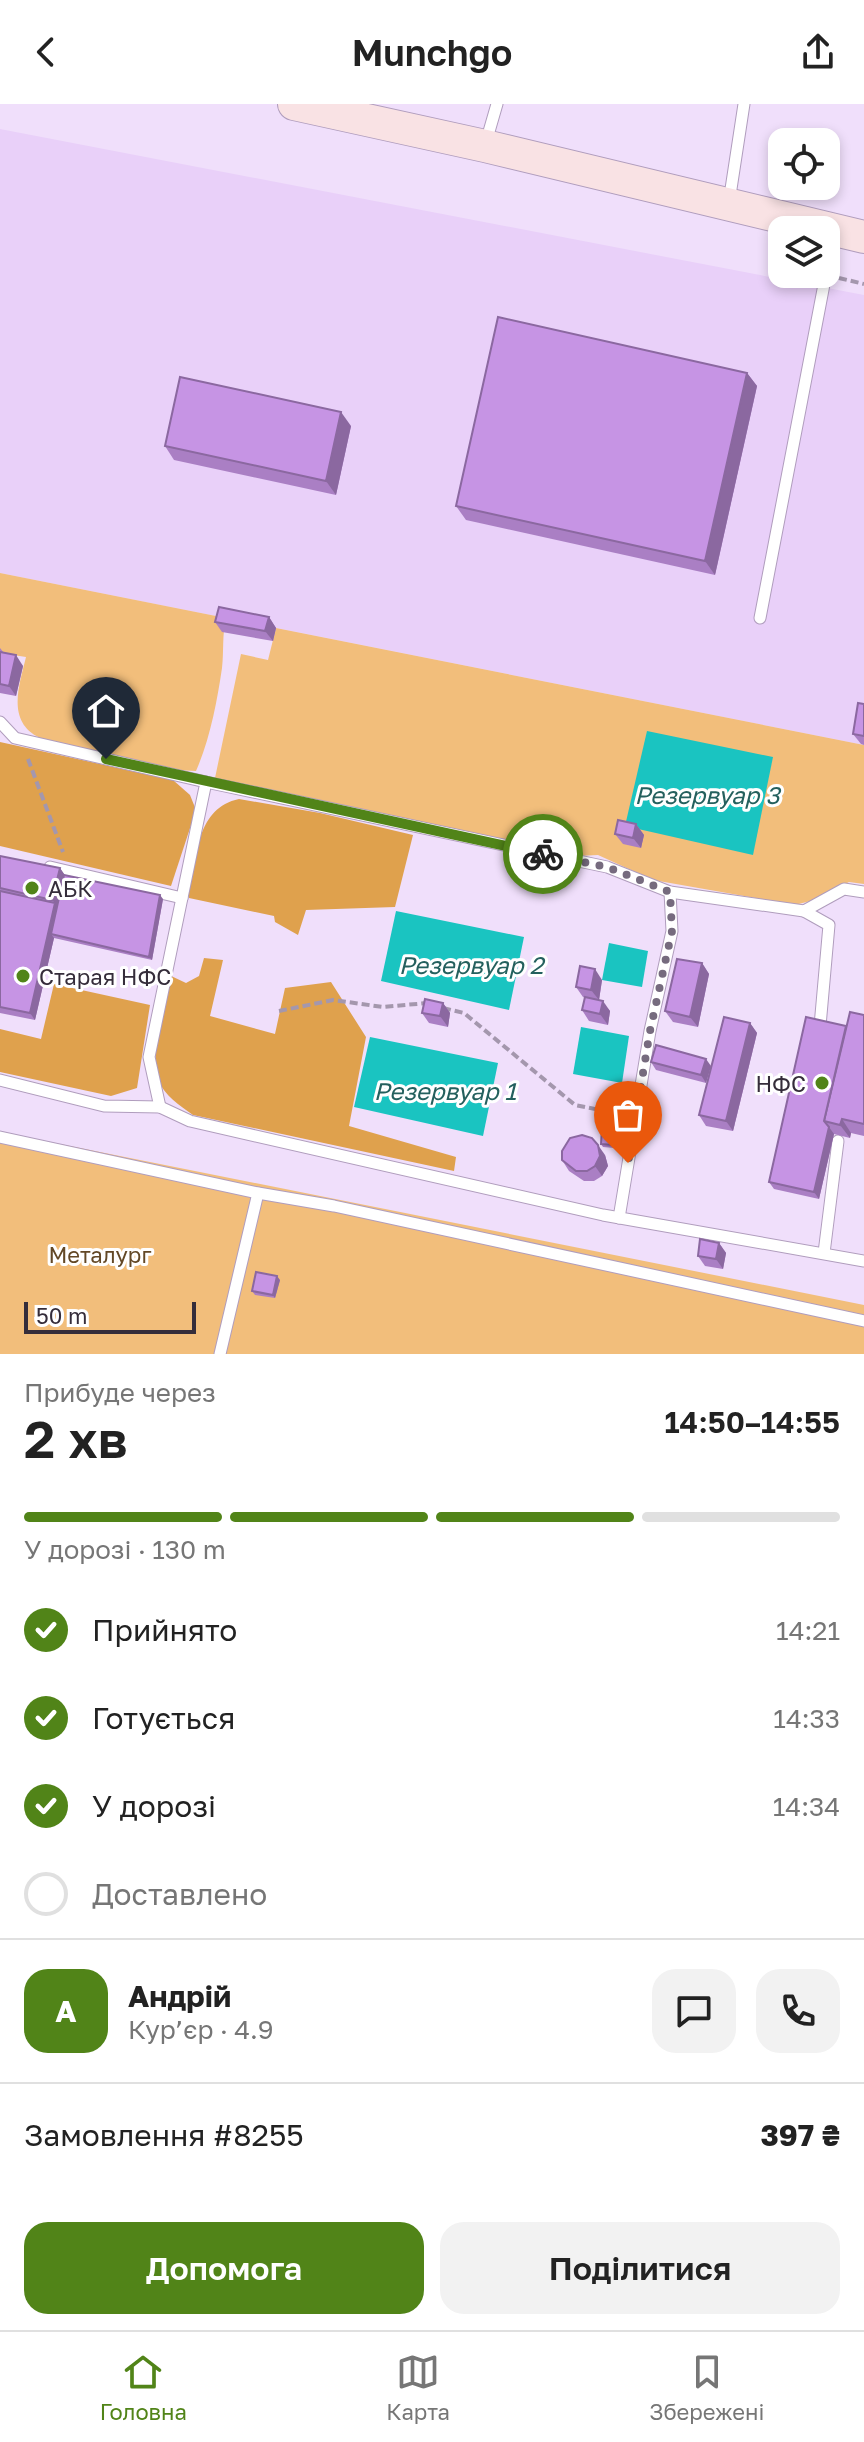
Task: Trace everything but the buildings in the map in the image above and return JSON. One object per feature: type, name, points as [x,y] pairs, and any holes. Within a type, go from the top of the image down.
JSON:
[{"type":"main road","points":[[294,104],[485,146],[849,234]]},
{"type":"lane","points":[[485,146],[497,104]]},
{"type":"lane","points":[[728,205],[744,104]]},
{"type":"lane","points":[[760,618],[823,288]]},
{"type":"lane","points":[[0,722],[21,740],[607,867],[670,892],[804,911],[829,925],[820,1026]]},
{"type":"lane","points":[[160,1107],[149,1057],[206,782]]},
{"type":"lane","points":[[30,863],[182,898]]},
{"type":"lane","points":[[804,911],[844,889],[864,892]]},
{"type":"lane","points":[[619,1218],[650,1031],[672,931],[670,892]]},
{"type":"lane","points":[[0,1080],[104,1106],[160,1107],[190,1121],[619,1218],[864,1261]]},
{"type":"lane","points":[[0,1137],[864,1321]]},
{"type":"lane","points":[[824,1253],[838,1141]]},
{"type":"lane","points":[[220,1354],[258,1193]]},
{"type":"path","points":[[840,278],[864,284]]},
{"type":"path","points":[[21,740],[66,862]]},
{"type":"path","points":[[279,1011],[333,1000],[383,1007],[427,1003],[464,1013],[575,1105],[635,1118]]},
{"type":"shaded area","points":[[0,129],[768,277],[768,288],[828,288],[864,295],[864,745],[0,573]]},
{"type":"shaded area","points":[[0,742],[173,780],[190,795],[196,810],[171,886],[0,846]]},
{"type":"shaded area","points":[[239,799],[320,813],[413,835],[395,907],[306,910],[298,935],[275,922],[274,916],[189,898],[197,848],[207,823],[225,804]]},
{"type":"shaded area","points":[[204,958],[223,960],[210,1016],[275,1034],[285,988],[331,982],[366,1037],[349,1126],[456,1157],[454,1171],[193,1115],[173,1100],[158,1080],[155,1059],[169,975],[186,983],[199,976]]},
{"type":"shaded area","points":[[54,984],[150,1005],[137,1088],[111,1096],[0,1072],[0,1029],[41,1039]]},
{"type":"green space","points":[[0,573],[226,618],[215,707],[196,771],[175,770],[40,738],[29,731],[22,723],[18,702],[26,657],[0,653]]},
{"type":"green space","points":[[276,628],[864,745],[864,884],[849,882],[814,900],[795,905],[653,880],[598,855],[577,856],[215,778],[241,654],[268,660]]},
{"type":"green space","name":"Металург","points":[[0,1132],[864,1305],[864,1354],[0,1354]]},
{"type":"water","name":"Резервуар 3","points":[[647,731],[773,757],[753,855],[625,826]]},
{"type":"water","name":"Резервуар 2","points":[[396,911],[524,937],[509,1010],[381,981]]},
{"type":"water","points":[[609,943],[648,951],[642,987],[602,980]]},
{"type":"water","points":[[581,1027],[629,1036],[622,1083],[573,1074]]},
{"type":"water","name":"Резервуар 1","points":[[370,1037],[498,1063],[483,1136],[354,1107]]},
{"type":"way so far","points":[[543,854],[607,867],[670,892],[672,931],[650,1031],[628,1163]]},
{"type":"place","name":"АБК","points":[[32,888]]},
{"type":"place","name":"Старая НФС","points":[[23,976]]},
{"type":"place","name":"НФС","points":[[822,1083]]},
{"type":"route","points":[[106,759],[543,854]]}]
